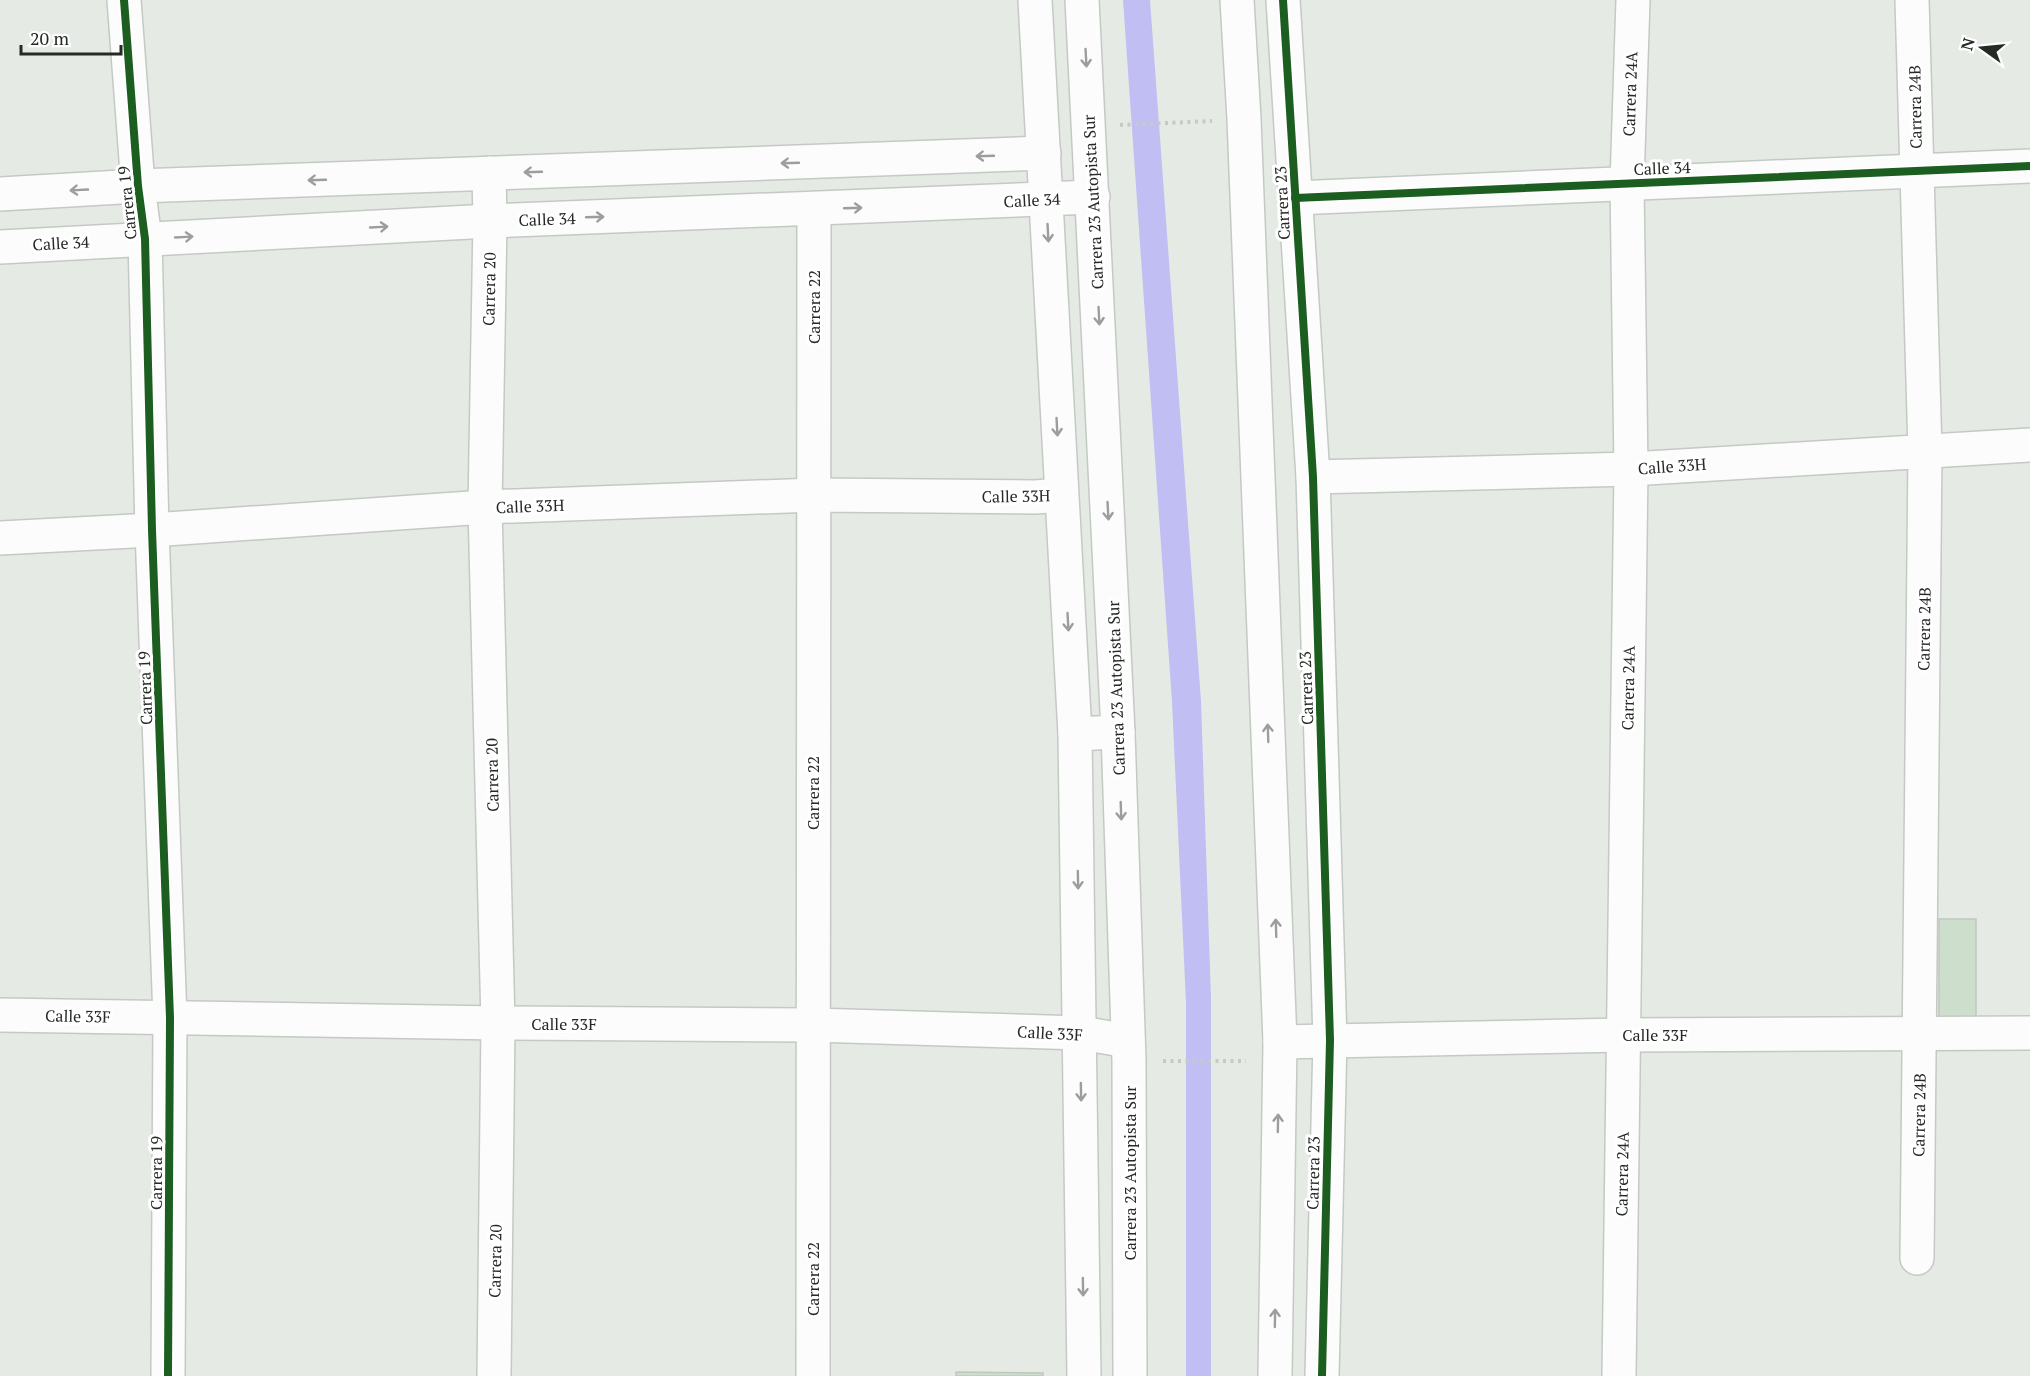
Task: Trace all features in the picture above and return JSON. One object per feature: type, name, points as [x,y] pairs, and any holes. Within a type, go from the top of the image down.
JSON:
[{"type":"street","name":"Carrera 19","points":[[124,0],[138,186],[145,239],[152,530],[170,1018],[168,1376]]},
{"type":"street","points":[[1035,0],[1075,734],[1081,1033],[1084,1376]]},
{"type":"street","name":"Carrera 23 Autopista Sur","points":[[1082,0],[1118,732],[1128,1041],[1130,1376]]},
{"type":"street","points":[[1238,0],[1280,1042],[1275,1376]]},
{"type":"street","name":"Carrera 23","points":[[1283,0],[1313,477],[1330,1040],[1322,1376]]},
{"type":"street","name":"Carrera 24A","points":[[1619,1376],[1631,469],[1627,183],[1633,0]]},
{"type":"street","name":"Carrera 24B","points":[[1912,0],[1926,450],[1917,1258]]},
{"type":"street","points":[[0,194],[138,186],[1044,153]]},
{"type":"street","name":"Calle 34","points":[[1295,198],[2030,166]]},
{"type":"street","name":"Carrera 20","points":[[489,173],[485,507],[498,1023],[494,1376]]},
{"type":"street","name":"Calle 34","points":[[0,247],[490,221],[1093,197]]},
{"type":"street","name":"Carrera 22","points":[[813,1376],[814,209]]},
{"type":"street","name":"Calle 33H","points":[[1313,477],[1631,469],[2030,445]]},
{"type":"street","name":"Calle 33H","points":[[0,538],[485,507],[814,495],[1035,497],[1061,495]]},
{"type":"street","points":[[1075,734],[1118,732]]},
{"type":"street","name":"Calle 33F","points":[[0,1015],[498,1023],[813,1025],[1081,1033],[1128,1041]]},
{"type":"street","name":"Calle 33F","points":[[1280,1042],[1623,1035],[2030,1033]]},
{"type":"path","points":[[1119,126],[1217,121]]},
{"type":"path","points":[[1163,1062],[1249,1062]]},
{"type":"water","points":[[1123,0],[1150,0],[1201,701],[1211,999],[1211,1376],[1186,1376],[1186,1003],[1172,702]]},
{"type":"building","points":[[1939,919],[1976,919],[1976,1022],[1939,1022]]},
{"type":"building","points":[[956,1372],[1043,1373],[1043,1376],[956,1376]]},
{"type":"cycle path","points":[[124,0],[138,186],[145,239],[152,530],[170,1018],[168,1376]]},
{"type":"cycle path","points":[[1283,0],[1313,477],[1330,1040],[1322,1376]]},
{"type":"cycle path","points":[[1295,198],[2030,166]]}]
